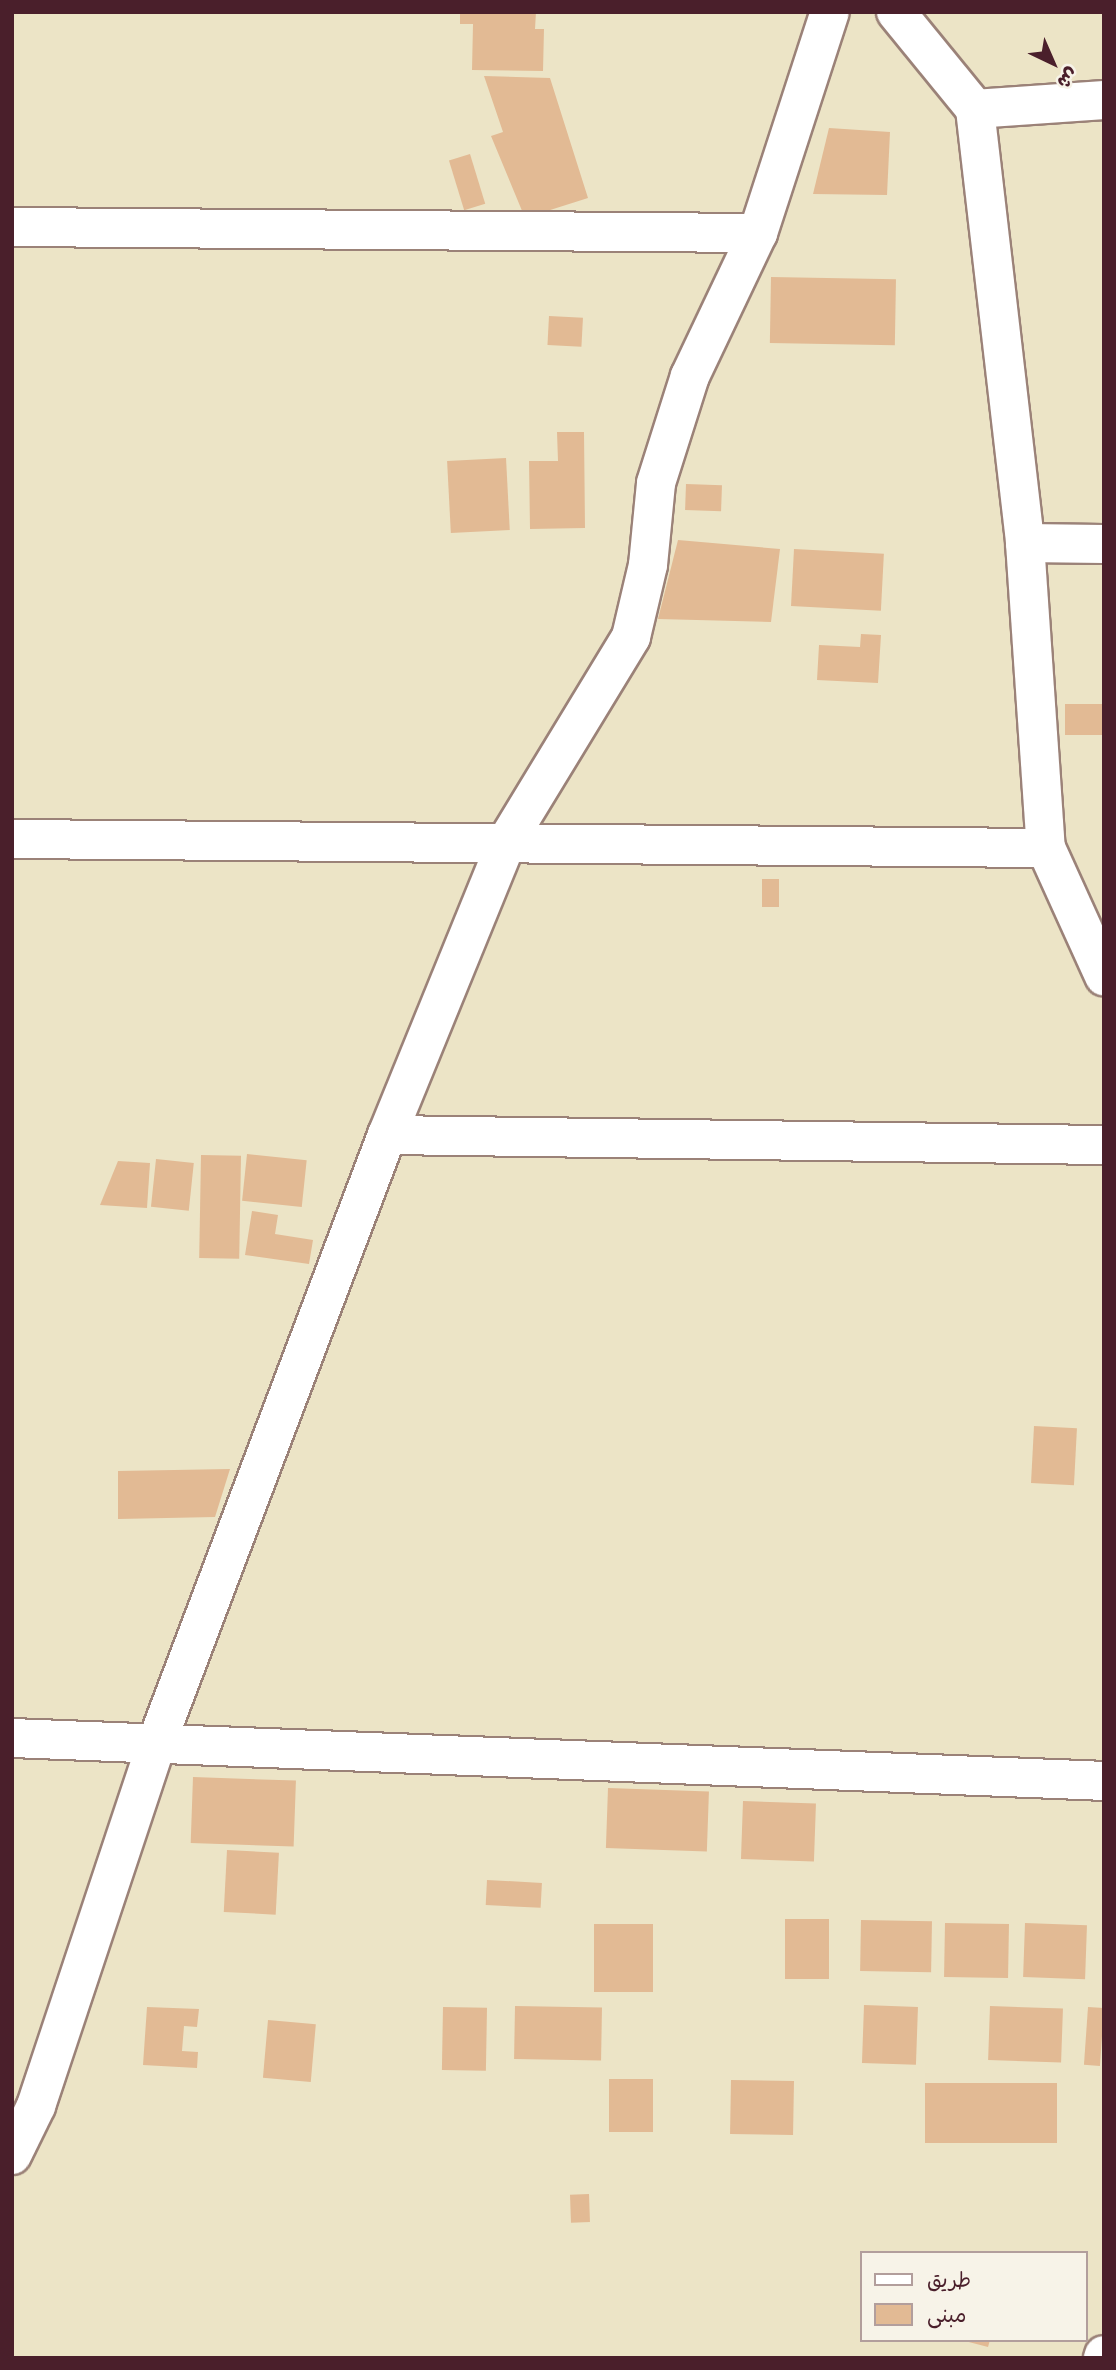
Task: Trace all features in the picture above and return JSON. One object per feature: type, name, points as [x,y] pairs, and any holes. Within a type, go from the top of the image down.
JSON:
[{"type":"street","points":[[12,2155],[36,2106],[158,1739],[387,1135],[508,841],[631,637],[648,565],[660,469],[690,376],[758,233],[830,12]]},
{"type":"street","points":[[896,12],[975,109],[1025,543],[1046,848],[1104,976]]},
{"type":"street","points":[[975,109],[1104,100]]},
{"type":"street","points":[[12,227],[758,233]]},
{"type":"street","points":[[1025,543],[1104,544]]},
{"type":"street","points":[[12,839],[508,841],[1046,848]]},
{"type":"street","points":[[387,1135],[1104,1145]]},
{"type":"street","points":[[12,1738],[158,1739],[1104,1781]]},
{"type":"building","points":[[460,12],[536,12],[535,29],[544,29],[543,71],[472,70],[473,24],[460,24]]},
{"type":"building","points":[[484,76],[550,78],[588,198],[525,218],[491,136],[503,132]]},
{"type":"building","points":[[829,128],[890,132],[887,195],[813,194]]},
{"type":"building","points":[[470,154],[485,204],[464,210],[449,160]]},
{"type":"building","points":[[771,277],[896,279],[895,345],[770,343]]},
{"type":"building","points":[[549,316],[583,318],[581,347],[547,345]]},
{"type":"building","points":[[557,432],[584,432],[585,528],[530,529],[529,461],[558,461]]},
{"type":"building","points":[[506,458],[510,530],[451,533],[447,461]]},
{"type":"building","points":[[686,484],[722,485],[721,511],[685,510]]},
{"type":"building","points":[[678,540],[780,549],[771,622],[658,619]]},
{"type":"building","points":[[794,549],[884,554],[881,611],[791,606]]},
{"type":"building","points":[[861,634],[881,635],[878,683],[817,680],[819,645],[860,647]]},
{"type":"building","points":[[1065,704],[1104,704],[1104,735],[1065,735]]},
{"type":"building","points":[[762,879],[779,879],[779,907],[762,907]]},
{"type":"building","points":[[247,1154],[307,1160],[302,1207],[242,1201]]},
{"type":"building","points":[[201,1155],[241,1156],[239,1259],[199,1258]]},
{"type":"building","points":[[156,1159],[194,1163],[189,1211],[151,1207]]},
{"type":"building","points":[[118,1161],[150,1163],[147,1208],[100,1205]]},
{"type":"building","points":[[252,1211],[278,1215],[275,1234],[313,1240],[309,1264],[245,1255]]},
{"type":"building","points":[[1034,1426],[1077,1428],[1074,1485],[1031,1483]]},
{"type":"building","points":[[230,1469],[215,1517],[118,1519],[118,1471]]},
{"type":"building","points":[[193,1777],[296,1781],[294,1847],[191,1843]]},
{"type":"building","points":[[608,1788],[709,1792],[707,1851],[606,1848]]},
{"type":"building","points":[[743,1801],[816,1804],[814,1862],[741,1859]]},
{"type":"building","points":[[227,1850],[279,1853],[276,1915],[224,1912]]},
{"type":"building","points":[[487,1880],[542,1883],[541,1908],[486,1905]]},
{"type":"building","points":[[785,1919],[829,1919],[829,1979],[785,1979]]},
{"type":"building","points":[[861,1920],[932,1921],[931,1972],[860,1971]]},
{"type":"building","points":[[945,1923],[1009,1924],[1008,1978],[944,1977]]},
{"type":"building","points":[[1025,1923],[1087,1925],[1085,1979],[1023,1977]]},
{"type":"building","points":[[594,1924],[653,1924],[653,1992],[594,1992]]},
{"type":"building","points":[[864,2005],[918,2007],[916,2065],[862,2063]]},
{"type":"building","points":[[515,2006],[602,2008],[601,2061],[514,2059]]},
{"type":"building","points":[[990,2006],[1063,2009],[1061,2063],[988,2060]]},
{"type":"building","points":[[147,2007],[199,2009],[197,2027],[184,2026],[182,2051],[198,2052],[197,2068],[143,2065]]},
{"type":"building","points":[[443,2007],[487,2008],[486,2071],[442,2070]]},
{"type":"building","points":[[1088,2007],[1104,2008],[1100,2066],[1084,2065]]},
{"type":"building","points":[[268,2020],[316,2024],[311,2082],[263,2078]]},
{"type":"building","points":[[609,2079],[653,2079],[653,2132],[609,2132]]},
{"type":"building","points":[[731,2080],[794,2081],[793,2135],[730,2134]]},
{"type":"building","points":[[925,2083],[1057,2083],[1057,2143],[925,2143]]},
{"type":"building","points":[[589,2194],[590,2222],[571,2223],[570,2195]]},
{"type":"building","points":[[969,2342],[989,2342],[988,2347]]}]
